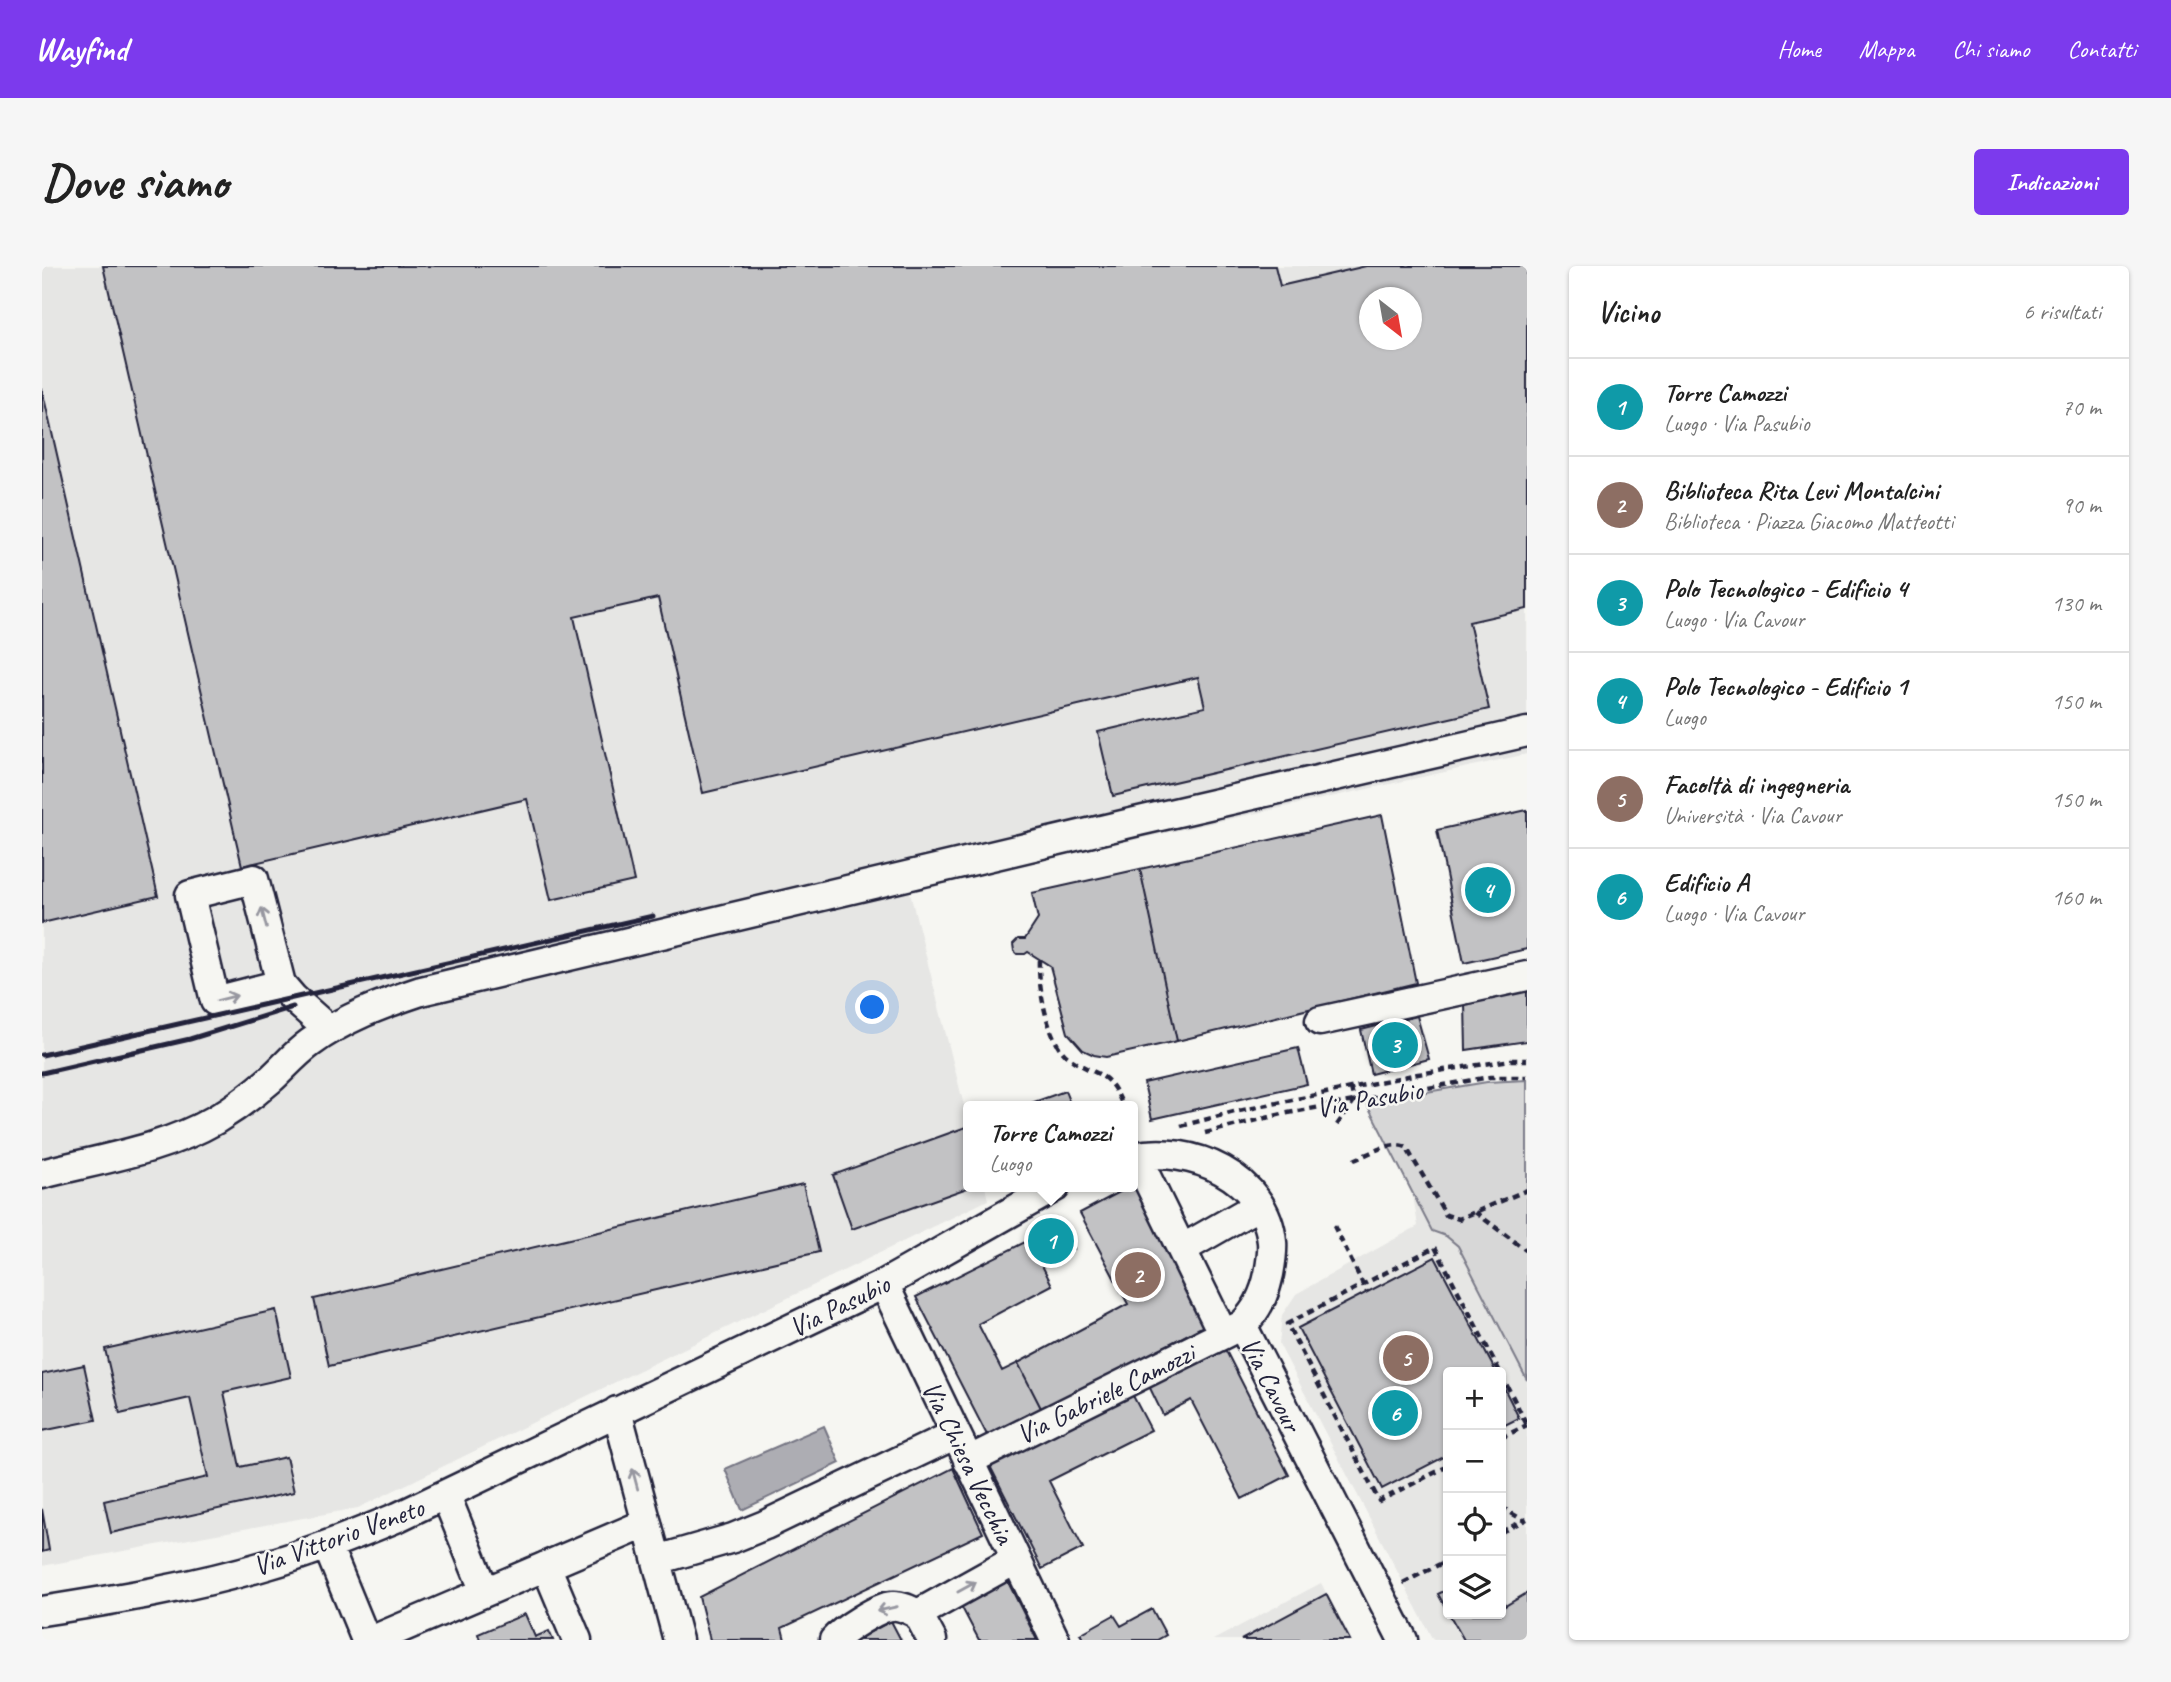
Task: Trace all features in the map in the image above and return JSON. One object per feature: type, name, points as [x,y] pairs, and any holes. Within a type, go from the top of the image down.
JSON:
[{"type":"street","points":[[42,1174],[159,1145],[201,1127],[258,1089],[329,1030],[370,1010],[442,985],[1527,732]]},
{"type":"street","points":[[1320,1021],[1527,976]]},
{"type":"street","points":[[281,984],[329,1030]]},
{"type":"street","name":"Via Cavour","points":[[1138,1156],[1180,1155],[1212,1165],[1250,1190],[1259,1205],[1269,1225],[1272,1241],[1266,1287],[1251,1316],[1233,1330],[1403,1640]]},
{"type":"street","points":[[1138,1158],[1182,1249],[1233,1330]]},
{"type":"street","name":"Via Pasubio","points":[[617,1411],[884,1284],[1046,1192]]},
{"type":"street","points":[[1182,1249],[1259,1205]]},
{"type":"street","name":"Via Chiesa Vecchia","points":[[884,1284],[1055,1640]]},
{"type":"street","name":"Via Gabriele Camozzi","points":[[968,1461],[1233,1330]]},
{"type":"street","points":[[617,1411],[657,1560],[668,1636]]},
{"type":"street","name":"Via Vittorio Veneto","points":[[42,1611],[201,1582],[268,1565],[327,1545],[446,1496],[617,1411]]},
{"type":"street","points":[[657,1560],[733,1538],[777,1520],[956,1434]]},
{"type":"street","points":[[446,1496],[485,1592]]},
{"type":"street","points":[[373,1640],[428,1629],[485,1592],[646,1523]]},
{"type":"street","points":[[327,1545],[366,1640]]},
{"type":"street","points":[[918,1614],[1015,1560]]},
{"type":"street","points":[[546,1566],[577,1640]]},
{"type":"street","points":[[834,1640],[841,1633],[887,1607],[900,1607],[918,1614],[932,1640]]},
{"type":"path","points":[[1039,960],[1038,976],[1055,1041],[1070,1059],[1109,1080],[1121,1101]]},
{"type":"path","points":[[1181,1126],[1234,1112],[1445,1070],[1527,1060]]},
{"type":"path","name":"Via Pasubio","points":[[1199,1135],[1282,1114],[1354,1101],[1490,1077],[1527,1077]]},
{"type":"path","points":[[1337,1125],[1354,1101],[1351,1088]]},
{"type":"path","points":[[1354,1160],[1399,1144],[1406,1147],[1446,1214],[1459,1219],[1527,1190]]},
{"type":"path","points":[[1475,1212],[1527,1251]]},
{"type":"path","points":[[1334,1226],[1367,1292]]},
{"type":"path","points":[[1443,1468],[1379,1502],[1287,1324],[1435,1247],[1497,1367]]},
{"type":"path","points":[[1506,1385],[1527,1425],[1506,1436]]},
{"type":"path","points":[[1506,1509],[1526,1519]]},
{"type":"path","points":[[1506,1529],[1526,1519]]},
{"type":"path","points":[[1403,1583],[1443,1563]]},
{"type":"shaded area","points":[[42,266],[1527,266],[1527,754],[909,889],[963,1101],[963,1192],[986,1192],[988,1200],[358,1508],[42,1566]]},
{"type":"shaded area","points":[[1527,1080],[1527,1640],[1433,1640],[1279,1344],[1282,1315],[1296,1294],[1418,1226],[1413,1196],[1366,1102],[1487,1082]]},
{"type":"shaded area","points":[[1527,1080],[1527,1380],[1458,1246],[1446,1236],[1432,1231],[1366,1102],[1487,1082]]},
{"type":"shaded area","points":[[824,1426],[840,1463],[742,1510],[725,1469]]},
{"type":"shaded area","points":[[1321,1583],[1350,1640],[1213,1640]]},
{"type":"building","points":[[103,266],[1275,266],[1280,286],[1366,266],[1527,266],[1527,609],[1469,622],[1489,709],[1113,796],[1098,732],[1205,707],[1198,677],[703,793],[658,598],[574,617],[634,881],[551,900],[527,799],[242,866]]},
{"type":"building","points":[[42,389],[158,896],[42,923]]},
{"type":"building","points":[[1527,810],[1527,949],[1464,963],[1437,830]]},
{"type":"building","points":[[1382,815],[1416,983],[1177,1041],[1140,869]]},
{"type":"building","points":[[1140,869],[1177,1041],[1106,1057],[1094,1055],[1083,1050],[1068,1033],[1050,966],[1028,952],[1017,954],[1013,944],[1018,939],[1025,939],[1038,919],[1032,893]]},
{"type":"building","points":[[1527,988],[1527,1041],[1466,1050],[1465,1002]]},
{"type":"building","points":[[1417,1016],[1429,1059],[1371,1074],[1361,1030]]},
{"type":"building","points":[[1298,1048],[1307,1084],[1152,1119],[1144,1083]]},
{"type":"building","points":[[1065,1091],[1069,1101],[1037,1101]]},
{"type":"building","points":[[963,1128],[963,1189],[852,1229],[833,1175]]},
{"type":"building","points":[[803,1184],[819,1252],[329,1366],[314,1299]]},
{"type":"building","points":[[1120,1192],[1137,1192],[1209,1323],[1043,1412],[1018,1363],[1128,1304],[1080,1213]]},
{"type":"building","points":[[1056,1218],[1073,1249],[1045,1264],[1029,1232]]},
{"type":"building","points":[[1029,1240],[1052,1285],[978,1324],[1002,1371],[1018,1363],[1043,1412],[989,1439],[916,1297]]},
{"type":"building","points":[[1435,1257],[1493,1367],[1443,1367],[1443,1458],[1382,1489],[1298,1328]]},
{"type":"building","points":[[276,1310],[291,1377],[224,1392],[240,1467],[286,1457],[294,1492],[111,1533],[104,1501],[208,1477],[190,1398],[120,1414],[105,1349]]},
{"type":"building","points":[[1223,1345],[1289,1475],[1242,1499],[1191,1400],[1163,1415],[1148,1384]]},
{"type":"building","points":[[84,1365],[96,1420],[42,1431],[42,1374]]},
{"type":"building","points":[[1130,1390],[1151,1430],[1049,1481],[1083,1548],[1042,1569],[988,1462]]},
{"type":"building","points":[[1506,1392],[1519,1418],[1506,1424]]},
{"type":"building","points":[[953,1468],[983,1533],[782,1628],[785,1640],[710,1640],[699,1597]]},
{"type":"building","points":[[42,1509],[49,1550],[42,1552]]},
{"type":"building","points":[[1007,1580],[1037,1640],[979,1640],[960,1604]]},
{"type":"building","points":[[1527,1593],[1527,1640],[1464,1640],[1452,1619],[1506,1619],[1506,1605]]},
{"type":"building","points":[[1326,1594],[1350,1640],[1241,1640]]},
{"type":"building","points":[[1152,1609],[1166,1635],[1157,1640],[1084,1640],[1080,1634],[1114,1615],[1121,1626]]},
{"type":"building","points":[[525,1614],[535,1637],[549,1631],[553,1640],[480,1640],[478,1634]]},
{"type":"building","points":[[891,1621],[901,1640],[855,1640]]},
{"type":"railway","points":[[42,1055],[653,916]]},
{"type":"railway","points":[[42,1073],[190,1039],[293,1007]]},
{"type":"place","name":"Polo Tecnologico - Edificio 1","points":[[1488,890]]},
{"type":"place","name":"Polo Tecnologico - Edificio 4","points":[[1395,1045]]},
{"type":"place","name":"Torre Camozzi","points":[[1051,1241]]},
{"type":"place","name":"Biblioteca Rita Levi Montalcini","points":[[1138,1275]]},
{"type":"place","name":"Facoltà di ingegneria","points":[[1406,1358]]},
{"type":"place","name":"Edificio A","points":[[1395,1413]]}]
